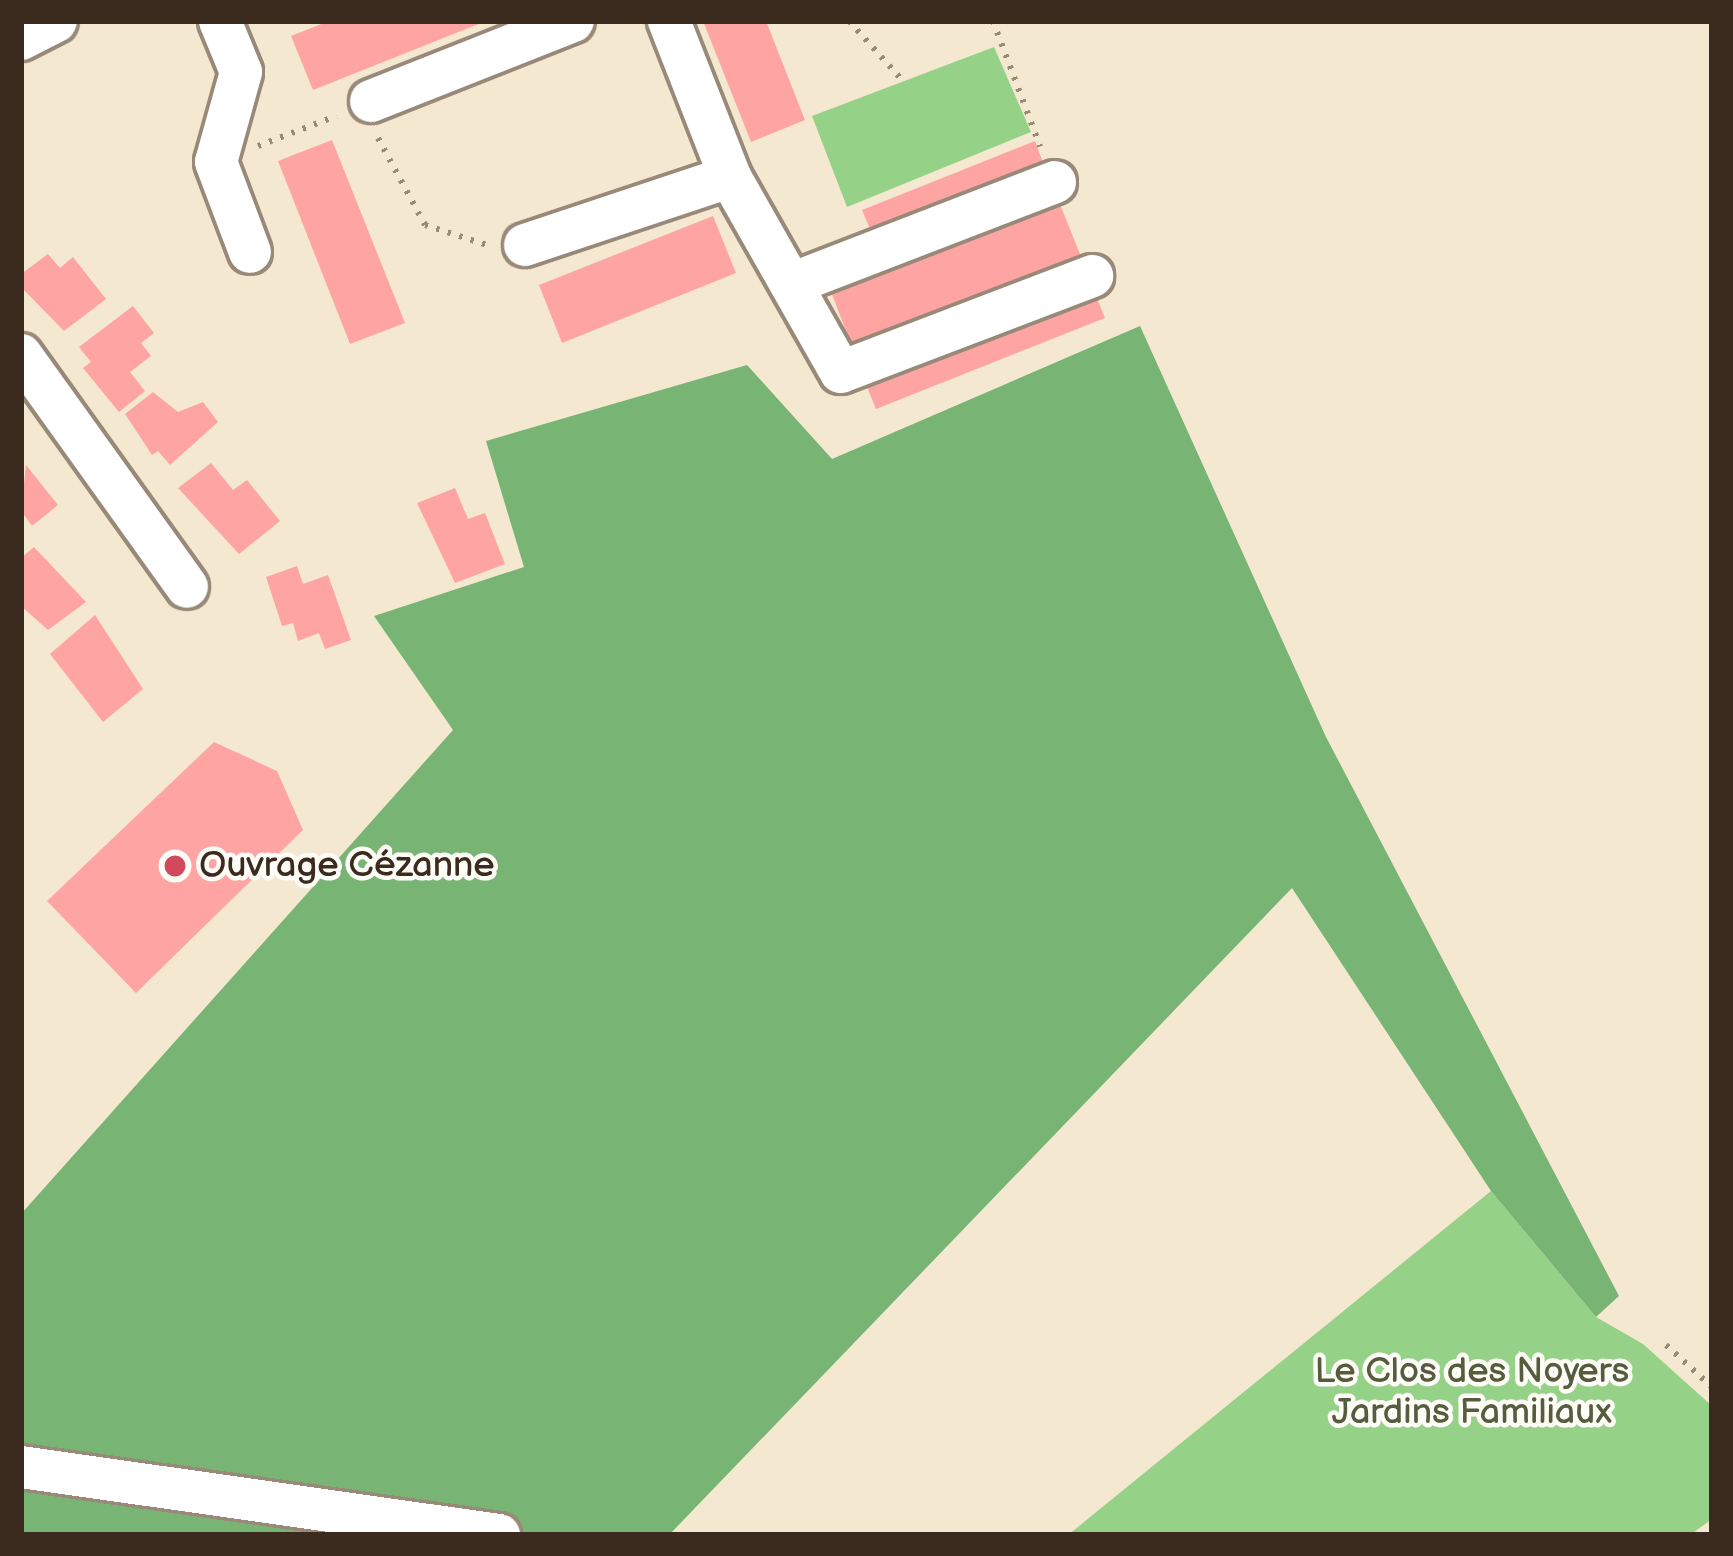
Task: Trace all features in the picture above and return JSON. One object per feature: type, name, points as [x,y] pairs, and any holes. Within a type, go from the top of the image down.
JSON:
[{"type":"street","points":[[21,39],[56,21]]},
{"type":"street","points":[[220,21],[241,72],[216,162],[250,252]]},
{"type":"street","points":[[371,101],[573,21]]},
{"type":"street","points":[[669,21],[730,177],[841,372],[1092,276]]},
{"type":"street","points":[[525,245],[730,177]]},
{"type":"street","points":[[791,284],[1055,182]]},
{"type":"street","points":[[21,355],[187,587]]},
{"type":"street","points":[[21,1467],[499,1535]]},
{"type":"path","points":[[849,21],[904,82]]},
{"type":"path","points":[[216,162],[338,115],[377,136],[425,225],[489,246],[525,245]]},
{"type":"path","points":[[1666,1345],[1712,1387]]},
{"type":"green space","points":[[994,47],[1031,132],[847,207],[812,116]]},
{"type":"green space","points":[[1140,326],[1326,737],[1619,1296],[1596,1317],[1491,1191],[1292,888],[669,1535],[21,1535],[21,1214],[453,730],[374,616],[524,567],[486,441],[747,365],[832,459]]},
{"type":"green space","name":"Le Clos des Noyers Jardins Familiaux","points":[[1491,1191],[1596,1317],[1643,1344],[1712,1406],[1712,1519],[1690,1535],[1068,1535]]},
{"type":"building","points":[[329,21],[486,21],[313,90],[291,36]]},
{"type":"building","points":[[703,21],[766,21],[805,120],[751,142]]},
{"type":"building","points":[[332,140],[405,323],[350,344],[278,161]]},
{"type":"building","points":[[1035,141],[1045,168],[873,236],[862,210]]},
{"type":"building","points":[[1059,202],[1082,259],[853,349],[831,292]]},
{"type":"building","points":[[713,216],[736,273],[562,343],[539,285]]},
{"type":"building","points":[[48,254],[60,268],[73,257],[106,299],[64,331],[21,287],[21,274]]},
{"type":"building","points":[[1094,291],[1105,318],[876,409],[865,382]]},
{"type":"building","points":[[133,306],[154,333],[141,343],[151,356],[130,372],[145,391],[119,412],[83,368],[91,362],[79,347]]},
{"type":"building","points":[[153,392],[178,412],[203,402],[218,422],[170,465],[158,451],[152,455],[125,414]]},
{"type":"building","points":[[211,463],[233,490],[247,480],[280,521],[239,554],[178,488]]},
{"type":"building","points":[[26,465],[58,505],[32,526],[21,511]]},
{"type":"building","points":[[455,488],[468,519],[485,513],[505,564],[455,583],[417,503]]},
{"type":"building","points":[[34,547],[86,602],[48,630],[21,606],[21,558]]},
{"type":"building","points":[[297,566],[303,584],[328,575],[351,640],[325,649],[319,633],[298,641],[293,623],[282,626],[266,577]]},
{"type":"building","points":[[95,615],[143,689],[103,722],[50,654]]},
{"type":"building","name":"Ouvrage Cézanne","points":[[214,742],[277,771],[303,830],[136,993],[47,901]]},
{"type":"place","name":"Ouvrage Cézanne","points":[[175,866]]}]
